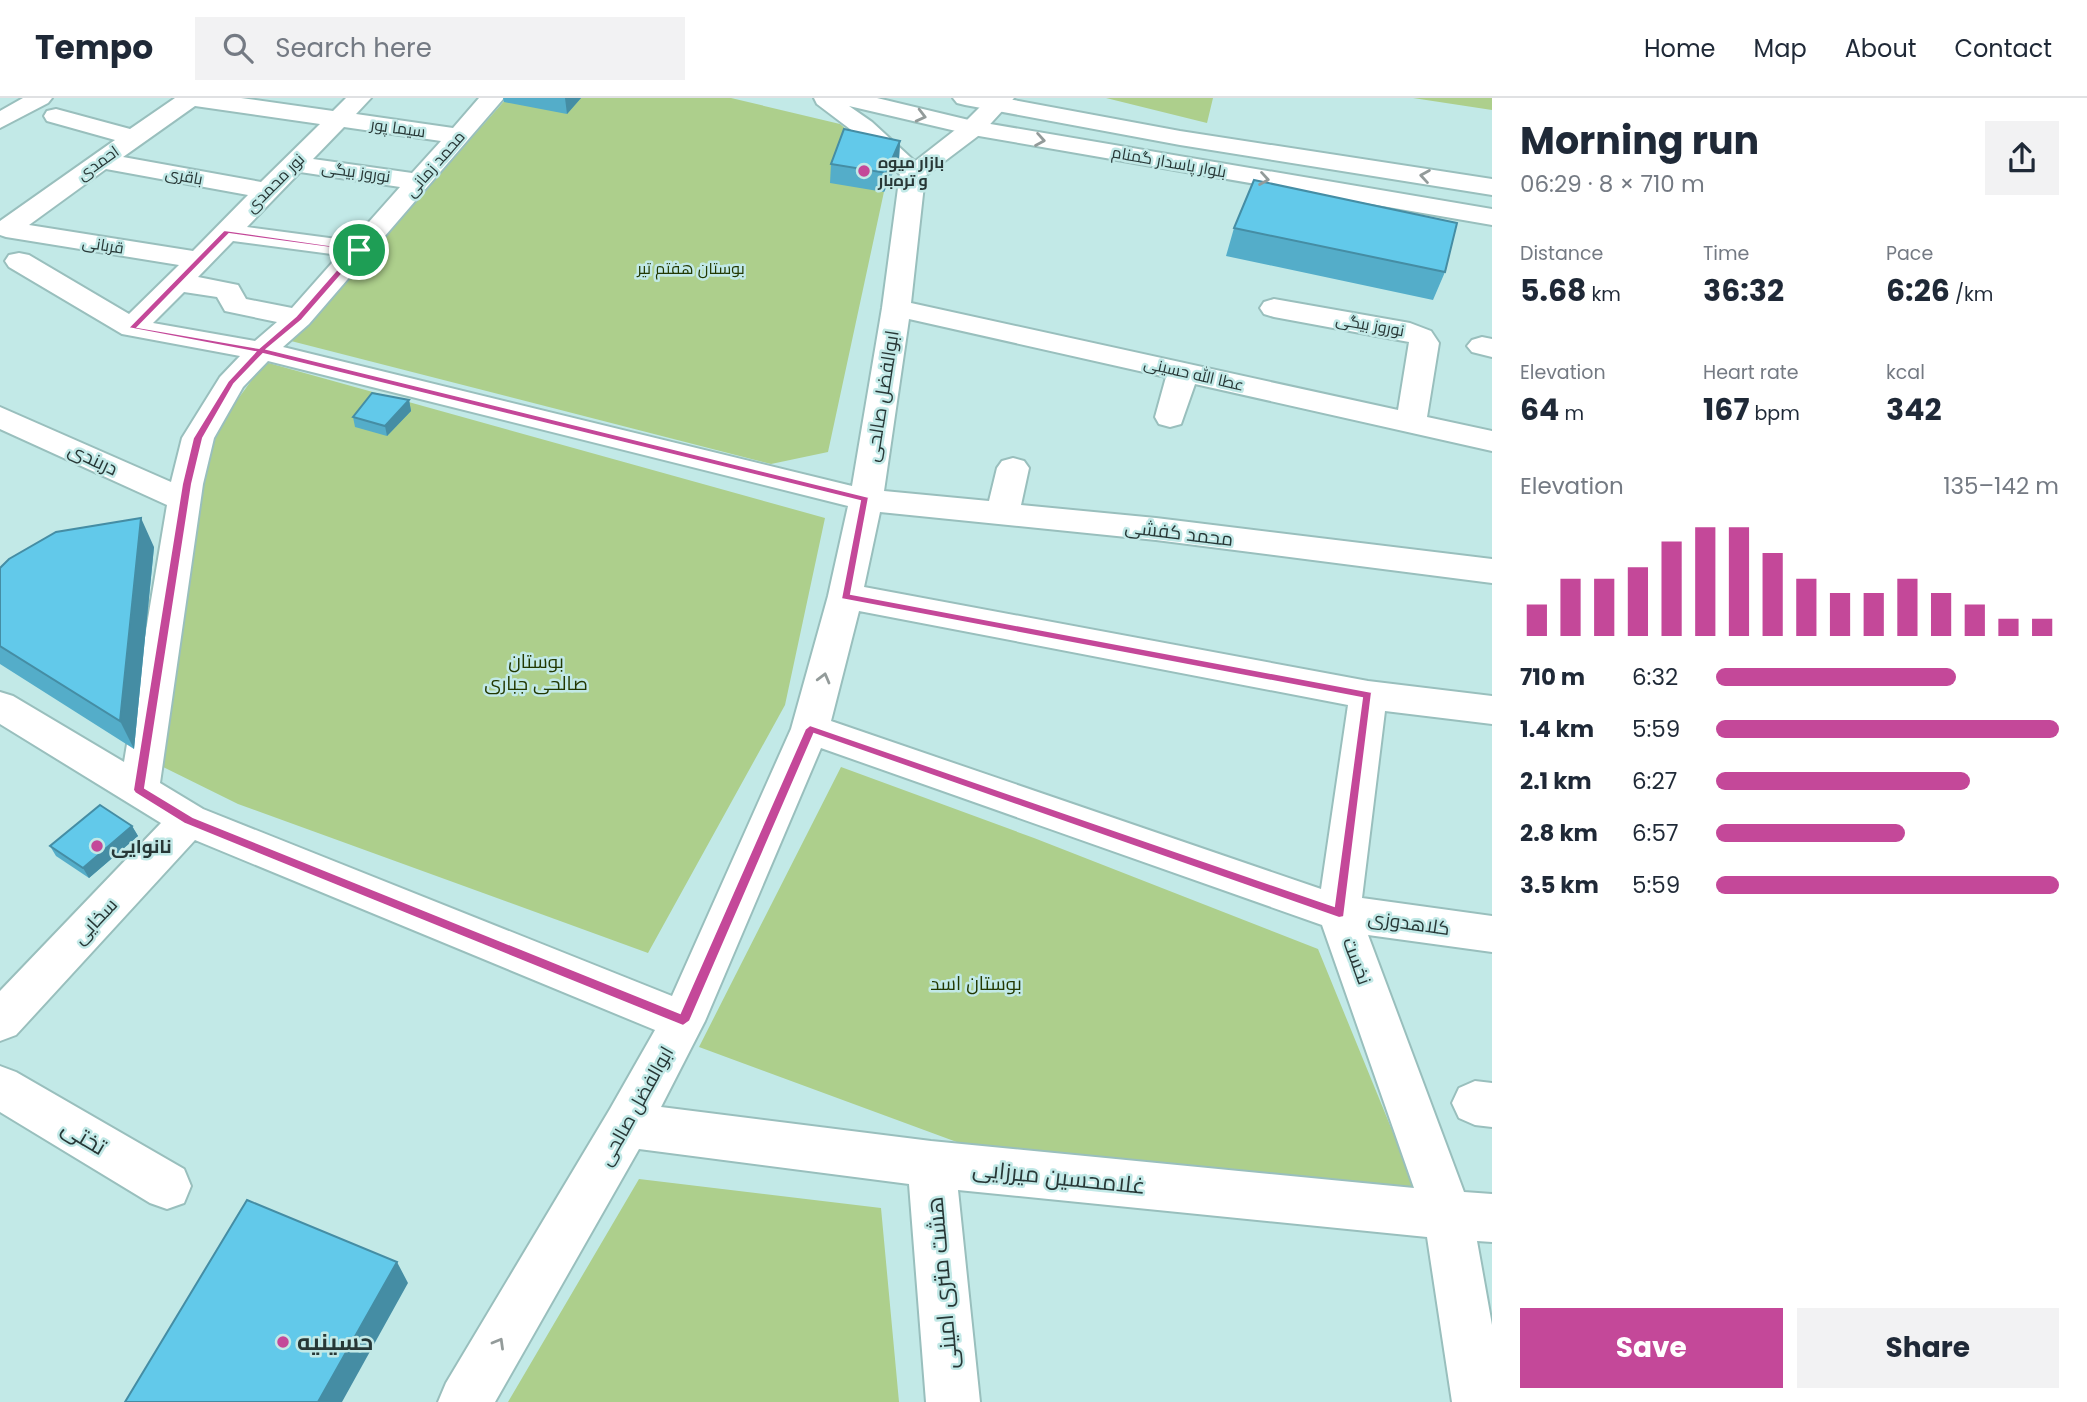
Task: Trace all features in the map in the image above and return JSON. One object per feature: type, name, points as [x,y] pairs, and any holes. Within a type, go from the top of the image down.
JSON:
[{"type":"street","name":"سیما پور","points":[[190,98],[459,136]]},
{"type":"street","name":"احمدی","points":[[3,228],[190,98]]},
{"type":"street","name":"نور محمدی","points":[[132,328],[359,98]]},
{"type":"street","name":"محمد زمانی","points":[[139,790],[187,484],[198,438],[231,383],[261,351],[299,318],[492,98]]},
{"type":"street","points":[[823,98],[863,127],[913,173],[973,128],[999,101]]},
{"type":"street","name":"بلوار پاسدار گمنام","points":[[965,98],[999,101],[1180,138],[1492,187]]},
{"type":"street","points":[[1084,98],[1180,138]]},
{"type":"street","name":"بلوار پاسدار گمنام","points":[[867,100],[973,128],[1492,217]]},
{"type":"street","points":[[0,121],[48,107],[134,138]]},
{"type":"street","points":[[237,128],[263,109]]},
{"type":"street","points":[[1180,138],[1157,143],[1154,149],[1158,158],[1205,169]]},
{"type":"street","name":"باقری","points":[[102,160],[267,191]]},
{"type":"street","name":"نوروز بیگی","points":[[294,164],[418,182]]},
{"type":"street","name":"ابوالفضل صالحی","points":[[465,1402],[627,1125],[683,1021],[810,729],[845,596],[866,500],[896,308],[913,173]]},
{"type":"street","points":[[3,228],[9,266],[132,328]]},
{"type":"street","name":"قربانی","points":[[3,228],[199,260]]},
{"type":"street","points":[[227,232],[359,250]]},
{"type":"street","points":[[177,282],[228,291],[235,305],[299,318]]},
{"type":"street","name":"عطا الله حسینی","points":[[896,308],[1492,441]]},
{"type":"street","name":"نوروز بیگی","points":[[1274,308],[1410,332],[1421,337],[1424,343],[1411,423]]},
{"type":"street","name":"محمد کفشی","points":[[132,328],[261,351],[866,500],[1170,531],[1492,571]]},
{"type":"street","points":[[1170,417],[1182,372]]},
{"type":"street","name":"دربندی","points":[[0,417],[186,501]]},
{"type":"street","points":[[1002,514],[1013,468]]},
{"type":"street","points":[[845,596],[1368,695],[1492,710]]},
{"type":"street","name":"نخست","points":[[1368,695],[1339,913],[1470,1217],[1479,1402]]},
{"type":"street","points":[[0,706],[189,820],[683,1021]]},
{"type":"street","name":"کلاهدوزی","points":[[810,729],[1339,913],[1492,934]]},
{"type":"street","name":"سخایی","points":[[0,1021],[189,820]]},
{"type":"street","name":"تختی","points":[[0,1087],[167,1186]]},
{"type":"street","name":"غلامحسین میرزایی","points":[[627,1125],[931,1164],[1470,1217]]},
{"type":"street","name":"هشت متری امینی","points":[[931,1164],[953,1402]]},
{"type":"green space","name":"بوستان هفتم تیر","points":[[507,98],[731,98],[840,124],[861,142],[885,187],[828,452],[771,464],[291,341]]},
{"type":"green space","points":[[1106,98],[1213,98],[1207,123]]},
{"type":"green space","points":[[1413,98],[1492,98],[1492,110]]},
{"type":"green space","name":"بوستان صالحی جباری","points":[[265,362],[825,518],[785,705],[648,953],[238,804],[151,761],[180,530],[213,433]]},
{"type":"green space","name":"بوستان اسد","points":[[841,767],[1034,838],[1318,949],[1419,1196],[992,1155],[699,1047]]},
{"type":"green space","points":[[639,1179],[881,1208],[899,1402],[508,1402]]},
{"type":"building","points":[[844,129],[900,141],[886,173],[831,164]]},
{"type":"building","points":[[1254,180],[1457,223],[1445,272],[1234,228]]},
{"type":"building","points":[[372,393],[409,400],[385,426],[353,417]]},
{"type":"building","points":[[141,518],[120,721],[0,646],[0,568],[9,559],[56,532]]},
{"type":"building","name":"نانوایی","points":[[100,805],[132,826],[83,868],[50,846]]},
{"type":"building","name":"حسینیه","points":[[247,1200],[397,1262],[318,1402],[125,1402]]},
{"type":"place","name":"بازار میوه و تره‌بار","points":[[864,171]]},
{"type":"place","name":"نانوایی","points":[[97,846]]},
{"type":"place","name":"حسینیه","points":[[283,1342]]},
{"type":"route","points":[[359,250],[227,232],[132,328],[261,351],[866,500],[845,596],[1368,695],[1339,913],[810,729],[683,1021],[189,820],[139,790],[187,484],[198,438],[231,383],[261,351],[299,318],[359,250]]}]
